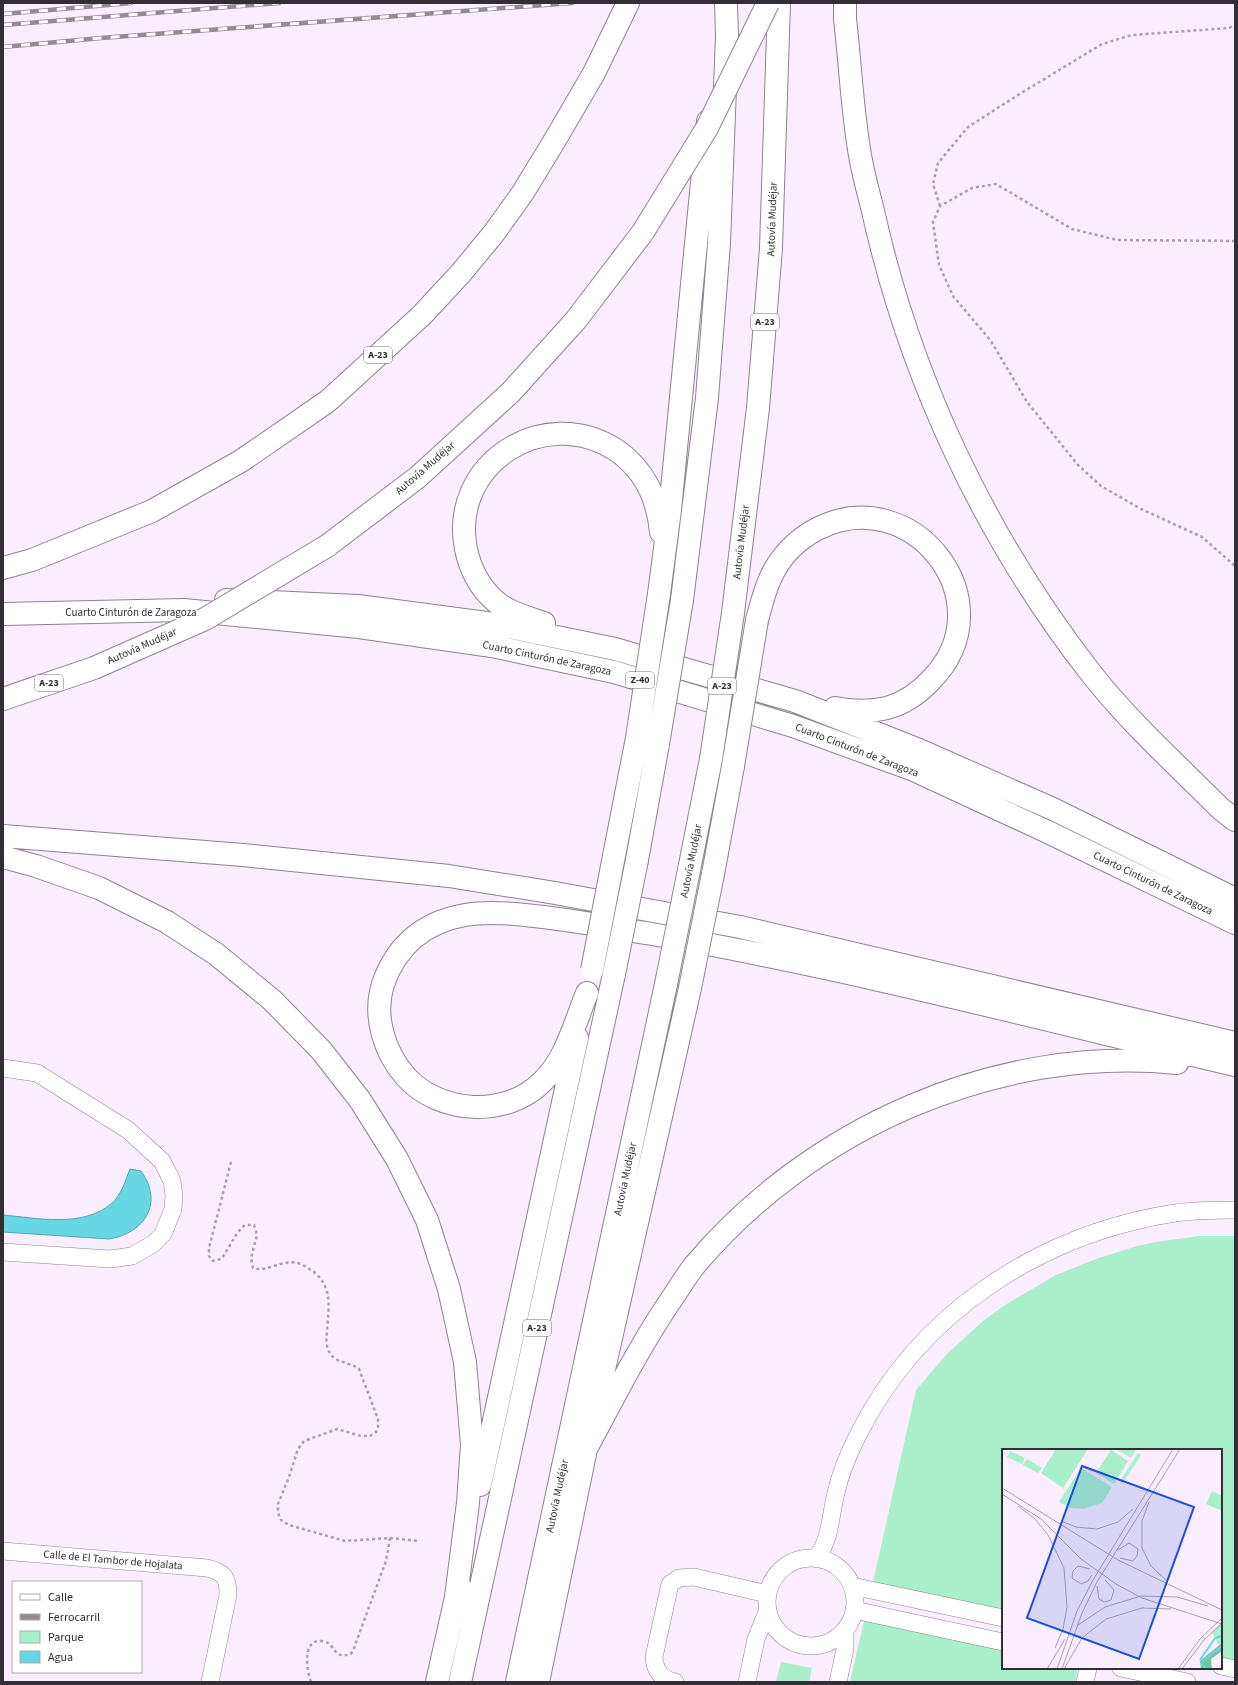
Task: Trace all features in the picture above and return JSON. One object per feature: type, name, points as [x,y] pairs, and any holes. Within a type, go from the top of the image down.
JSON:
[{"type":"highway","name":"A-23","points":[[3,568],[32,560],[152,511],[241,461],[334,396],[422,315],[461,273],[494,233],[522,194],[555,140],[594,73],[628,3]]},
{"type":"highway","name":"A-23","points":[[460,1682],[614,974],[658,744],[682,600],[707,398],[718,258],[727,36],[726,3]]},
{"type":"highway","name":"Autovía Mudéjar","points":[[3,699],[94,668],[205,619],[327,546],[418,477],[511,392],[576,320],[643,232],[707,128],[768,3]]},
{"type":"highway","name":"Autovía Mudéjar","points":[[517,1682],[666,984],[711,759],[733,613],[758,408],[771,248],[779,3]]},
{"type":"highway","points":[[845,3],[845,19],[859,150],[883,258],[917,363],[958,458],[1021,573],[1055,624],[1092,674],[1131,719],[1221,809],[1235,820]]},
{"type":"highway","points":[[437,1682],[592,970],[637,738],[659,594],[672,494],[712,83],[727,36]]},
{"type":"highway","points":[[663,565],[660,526],[655,502],[648,484],[624,455],[592,437],[575,434],[538,436],[519,443],[490,464],[478,479],[466,510],[464,535],[473,572],[493,600],[507,609],[615,649],[795,702],[919,750],[1046,806],[1235,899]]},
{"type":"highway","points":[[538,1682],[586,1449],[690,988],[733,766],[757,620],[770,578],[781,560],[793,546],[808,534],[844,519],[877,519],[902,528],[925,541],[939,556],[950,573],[956,590],[959,609],[958,629],[953,649],[938,673],[925,687],[912,697],[897,705],[882,710],[866,712],[795,702]]},
{"type":"highway","points":[[9,614],[184,598],[358,606],[494,624],[615,649]]},
{"type":"highway","name":"Cuarto Cinturón de Zaragoza","points":[[9,614],[184,610],[359,626],[492,646],[614,672],[793,726],[914,770],[1050,833],[1235,923]]},
{"type":"highway","points":[[3,836],[266,857],[449,876],[555,893],[740,927],[1235,1042]]},
{"type":"highway","points":[[3,857],[36,866],[99,888],[167,922],[216,954],[272,1000],[321,1050],[360,1100],[397,1159],[427,1220],[449,1289],[465,1362],[472,1445],[468,1503],[456,1598]]},
{"type":"highway","points":[[587,993],[563,1051],[547,1077],[542,1083],[526,1095],[510,1102],[496,1105],[476,1107],[459,1106],[440,1101],[411,1082],[398,1068],[383,1036],[380,1016],[382,987],[394,960],[409,940],[423,930],[441,921],[462,915],[484,912],[513,913],[558,918],[733,948],[880,980],[1235,1066]]},
{"type":"highway","points":[[586,1449],[656,1322],[694,1266],[746,1212],[804,1165],[867,1126],[941,1094],[1007,1074],[1083,1062],[1148,1060],[1235,1069]]},
{"type":"street","points":[[3,1068],[37,1074],[128,1130],[162,1161],[172,1181],[174,1196],[173,1209],[163,1234],[153,1244],[132,1256],[121,1259],[110,1259],[3,1252]]},
{"type":"street","points":[[816,1558],[825,1546],[836,1492],[842,1473],[862,1426],[878,1399],[902,1366],[956,1311],[1008,1272],[1078,1238],[1117,1225],[1176,1213],[1235,1210]]},
{"type":"street","name":"Calle de El Tambor de Hojalata","points":[[3,1551],[206,1568],[222,1573],[227,1583],[228,1595],[210,1682]]},
{"type":"street","points":[[816,1558],[833,1564],[841,1570],[852,1586],[855,1602],[851,1621],[837,1638],[827,1643],[816,1646],[806,1646],[795,1644],[785,1639],[771,1622],[767,1612],[767,1594],[770,1583],[784,1567],[793,1562],[816,1558]]},
{"type":"street","points":[[675,1682],[661,1676],[654,1663],[670,1584],[680,1578],[694,1577],[767,1594]]},
{"type":"street","points":[[852,1586],[1002,1618]]},
{"type":"street","points":[[854,1610],[1002,1642]]},
{"type":"street","points":[[747,1682],[756,1639],[767,1612]]},
{"type":"street","points":[[838,1682],[845,1649],[845,1630]]},
{"type":"street","points":[[1222,1666],[1235,1669]]},
{"type":"street","points":[[1084,1682],[1088,1669]]},
{"type":"street","points":[[1126,1669],[1187,1682]]},
{"type":"path","points":[[940,206],[933,184],[938,163],[968,127],[1030,87],[1102,44],[1132,35],[1229,28],[1235,25]]},
{"type":"path","points":[[1235,241],[1205,242],[1117,240],[1072,229],[996,184],[972,188],[940,206],[933,222],[939,265],[952,296],[991,341],[1027,402],[1078,465],[1101,486],[1141,509],[1202,537],[1235,566]]},
{"type":"path","points":[[231,1162],[208,1256],[213,1261],[221,1259],[229,1250],[237,1232],[245,1224],[254,1225],[257,1235],[251,1258],[253,1268],[259,1270],[284,1262],[298,1263],[308,1268],[318,1276],[329,1297],[326,1340],[329,1353],[336,1360],[352,1364],[359,1369],[378,1419],[376,1432],[370,1436],[361,1436],[337,1429],[304,1441],[298,1449],[290,1477],[278,1504],[278,1513],[281,1520],[289,1524],[345,1541],[390,1538],[419,1540]]},
{"type":"path","points":[[311,1682],[306,1661],[308,1650],[314,1643],[322,1641],[329,1644],[338,1654],[343,1657],[351,1654],[386,1561],[390,1538]]},
{"type":"green space","points":[[1199,1236],[1235,1236],[1235,1663],[1222,1660],[1222,1449],[1002,1449],[1002,1611],[873,1582],[916,1390],[946,1355],[983,1321],[1005,1305],[1056,1275],[1096,1259],[1137,1246]]},
{"type":"green space","points":[[865,1617],[1002,1648],[1002,1669],[1078,1669],[1075,1682],[850,1682]]},
{"type":"green space","points":[[781,1662],[812,1668],[809,1682],[776,1682]]},
{"type":"water","points":[[130,1169],[141,1171],[148,1183],[151,1194],[150,1205],[147,1215],[141,1223],[122,1236],[109,1239],[3,1232],[3,1215],[59,1220],[87,1216],[99,1211],[111,1204],[117,1197]]},
{"type":"railway","points":[[3,14],[131,3]]},
{"type":"railway","points":[[3,25],[279,3]]},
{"type":"railway","points":[[3,47],[101,38],[572,3]]}]
